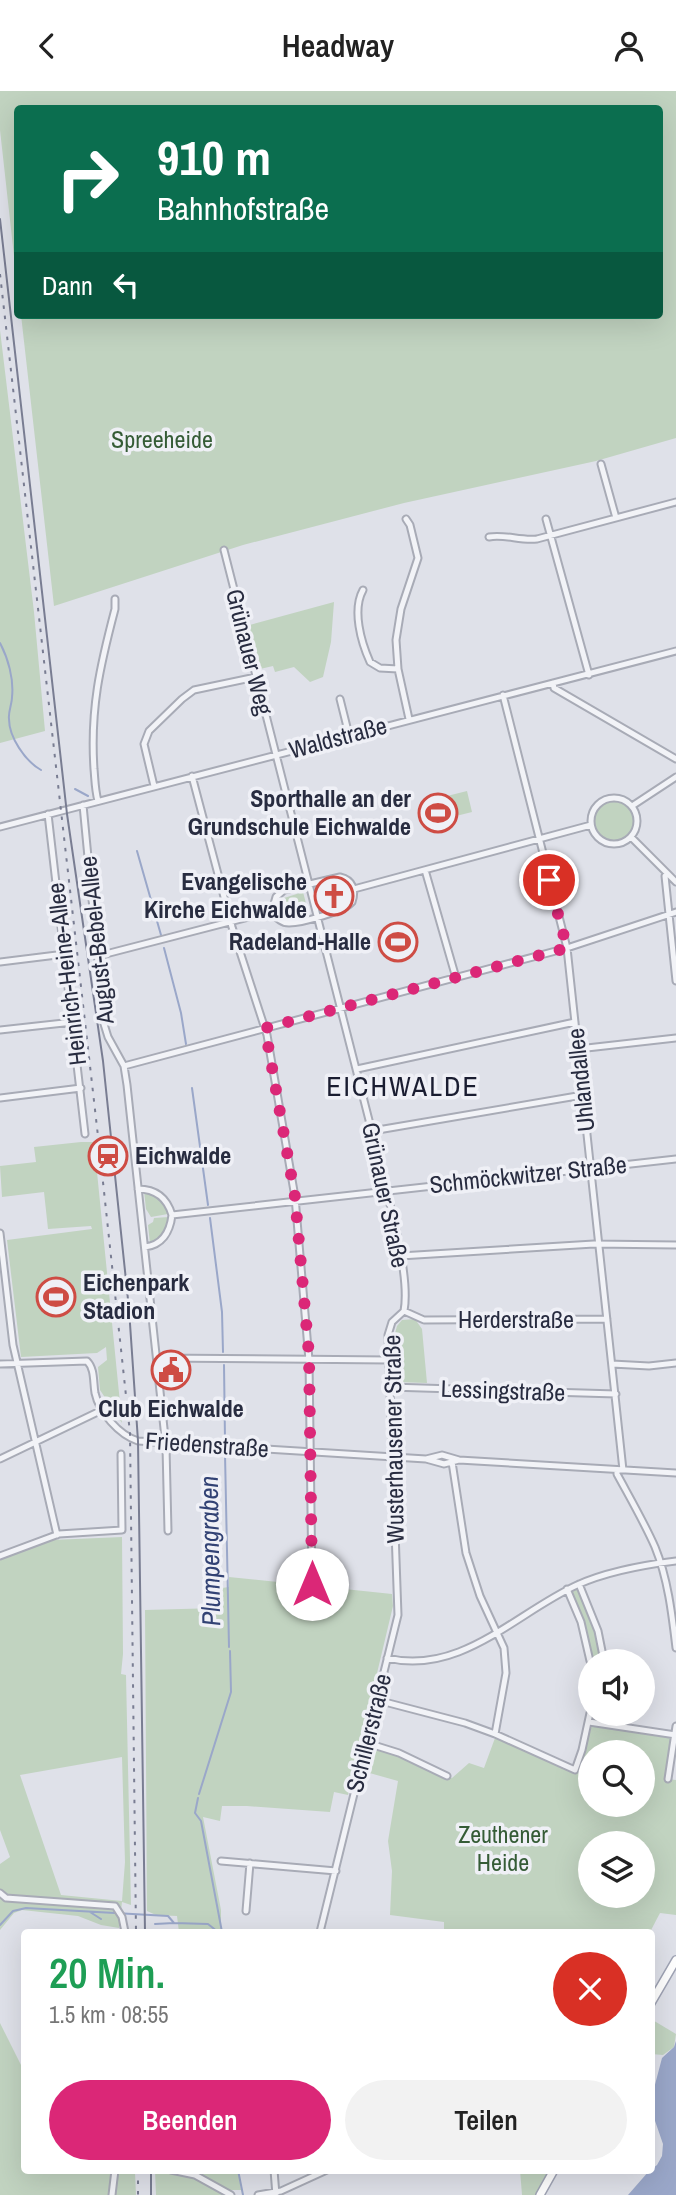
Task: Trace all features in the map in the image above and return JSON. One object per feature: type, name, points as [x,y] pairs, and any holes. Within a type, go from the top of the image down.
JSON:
[{"type":"main road","points":[[655,1996],[676,1960]]},
{"type":"main road","points":[[540,2195],[552,2174]]},
{"type":"street","points":[[601,464],[616,519]]},
{"type":"street","points":[[489,537],[501,535],[528,540],[551,537],[676,502]]},
{"type":"street","points":[[406,519],[418,558],[398,625],[398,669],[409,719]]},
{"type":"street","points":[[547,519],[589,675]]},
{"type":"street","name":"Grünauer Weg","points":[[224,550],[276,754]]},
{"type":"street","points":[[363,590],[358,619],[370,662],[380,668],[398,669]]},
{"type":"street","points":[[98,801],[93,758],[94,703],[115,599]]},
{"type":"street","name":"Waldstraße","points":[[0,827],[676,651]]},
{"type":"street","points":[[154,786],[144,744],[150,730],[194,691],[256,677]]},
{"type":"street","points":[[552,683],[554,688],[676,759]]},
{"type":"street","name":"Uhlandallee","points":[[503,695],[567,948],[623,1470],[622,1484],[654,1545],[660,1563],[672,1611],[676,1648]]},
{"type":"street","points":[[340,699],[349,735]]},
{"type":"street","name":"Grünauer Straße","points":[[276,754],[387,1191],[400,1256],[404,1311]]},
{"type":"street","points":[[192,776],[231,922],[265,1028],[295,1201],[309,1360],[312,1584]]},
{"type":"street","points":[[632,806],[676,777]]},
{"type":"street","points":[[618,798],[632,806],[637,824],[631,837],[621,843],[606,843],[595,835],[591,825],[593,810],[602,800],[618,798]]},
{"type":"street","name":"August-Bebel-Allee","points":[[83,805],[106,1031],[124,1066],[166,1443],[168,1531]]},
{"type":"street","name":"Heinrich-Heine-Allee","points":[[48,814],[85,1134]]},
{"type":"street","points":[[354,889],[591,825]]},
{"type":"street","points":[[631,837],[676,882]]},
{"type":"street","points":[[425,870],[456,978]]},
{"type":"street","points":[[667,874],[665,876],[673,913],[676,981]]},
{"type":"street","points":[[340,877],[348,880],[354,889],[349,907],[318,916],[289,923],[279,920],[272,911],[278,894],[284,890],[340,877]]},
{"type":"street","points":[[98,956],[272,911]]},
{"type":"street","points":[[124,1066],[567,948],[673,913]]},
{"type":"street","points":[[0,962],[65,954]]},
{"type":"street","points":[[0,1030],[73,1022]]},
{"type":"street","points":[[357,1069],[575,1022]]},
{"type":"street","points":[[578,1049],[676,1038]]},
{"type":"street","points":[[0,1098],[81,1088]]},
{"type":"street","points":[[372,1131],[583,1095]]},
{"type":"street","name":"Schmöckwitzer Straße","points":[[172,1215],[676,1159]]},
{"type":"street","points":[[138,1189],[158,1193],[167,1203],[172,1215],[164,1237],[145,1247]]},
{"type":"street","points":[[2,1234],[16,1363],[57,1535]]},
{"type":"street","points":[[400,1256],[599,1244],[676,1245]]},
{"type":"street","name":"Wusterhausener Straße","points":[[398,1595],[389,1326],[404,1311],[424,1320]]},
{"type":"street","name":"Herderstraße","points":[[424,1320],[607,1319]]},
{"type":"street","points":[[157,1358],[389,1360]]},
{"type":"street","points":[[0,1364],[88,1361],[92,1366],[95,1394],[102,1410],[0,1459]]},
{"type":"street","points":[[612,1364],[649,1366],[676,1363]]},
{"type":"street","name":"Lessingstraße","points":[[390,1387],[615,1394]]},
{"type":"street","name":"Friedenstraße","points":[[102,1410],[117,1428],[134,1440],[426,1459],[439,1463],[459,1460]]},
{"type":"street","points":[[0,1556],[57,1535],[121,1530],[121,1454]]},
{"type":"street","name":"Friedenstraße","points":[[426,1459],[442,1455],[459,1460],[676,1473]]},
{"type":"street","points":[[452,1462],[466,1553],[480,1596],[504,1647],[506,1673],[495,1734]]},
{"type":"street","points":[[622,1484],[623,1470]]},
{"type":"street","points":[[387,1658],[416,1661],[443,1658],[463,1651],[567,1589],[621,1571],[676,1560]]},
{"type":"street","points":[[579,1584],[598,1632],[602,1649]]},
{"type":"street","points":[[567,1589],[582,1625],[587,1649]]},
{"type":"street","name":"Schillerstraße","points":[[321,1929],[398,1615],[398,1595]]},
{"type":"street","points":[[377,1700],[442,1716],[495,1734],[575,1770],[588,1726]]},
{"type":"street","points":[[614,1726],[676,1735]]},
{"type":"street","points":[[668,1779],[676,1726]]},
{"type":"street","points":[[367,1743],[399,1753],[447,1776]]},
{"type":"street","points":[[221,1861],[336,1871]]},
{"type":"street","points":[[246,1911],[250,1863]]},
{"type":"street","points":[[0,1893],[6,1898],[112,1906],[120,1913],[124,1929]]},
{"type":"street","points":[[112,2195],[115,2174]]},
{"type":"street","points":[[190,2174],[230,2195]]},
{"type":"street","points":[[274,2174],[276,2194]]},
{"type":"street","points":[[258,2195],[276,2194],[318,2174]]},
{"type":"green space","name":"Spreeheide","points":[[0,91],[676,91],[676,438],[596,461],[404,503],[243,545],[54,606],[21,319],[663,319],[663,105],[14,105],[14,256],[0,130]]},
{"type":"green space","points":[[0,330],[34,612],[45,731],[0,743]]},
{"type":"green space","points":[[334,602],[331,642],[323,677],[310,682],[294,667],[275,672],[273,666],[260,669],[259,664],[256,664],[246,626]]},
{"type":"green space","points":[[467,791],[472,812],[452,817],[447,796]]},
{"type":"green space","points":[[613,800],[628,806],[634,821],[628,836],[613,842],[598,836],[592,821],[598,806]]},
{"type":"green space","points":[[303,892],[308,911],[291,915],[284,912],[281,907],[284,898]]},
{"type":"green space","points":[[94,1142],[122,1423],[100,1390],[98,1367],[107,1360],[106,1347],[97,1353],[21,1357],[7,1240],[92,1229],[91,1226],[48,1229],[44,1192],[2,1197],[0,1166],[36,1162],[34,1147]]},
{"type":"green space","points":[[144,1191],[160,1198],[168,1214],[151,1217],[146,1209]]},
{"type":"green space","points":[[169,1217],[163,1235],[150,1244],[148,1225],[154,1218]]},
{"type":"green space","points":[[415,1319],[422,1329],[427,1383],[396,1382],[394,1337],[397,1326],[402,1320]]},
{"type":"green space","points":[[122,1537],[121,1674],[126,1675],[131,1905],[122,1902],[119,1928],[101,1925],[78,1916],[22,1910],[14,1913],[0,1930],[0,1864],[10,1857],[0,1830],[0,1560],[52,1540]],"holes":[[[122,1757],[125,1862],[122,1901],[61,1895],[20,1775]]]},
{"type":"green space","points":[[229,1577],[392,1594],[393,1606],[348,1795],[334,1792],[330,1812],[222,1806],[220,1821],[203,1817],[221,1910],[221,1929],[179,1929],[177,1916],[156,1915],[147,1911],[145,1610],[218,1608],[222,1588],[229,1587]]},
{"type":"green space","points":[[579,1587],[600,1649],[589,1649],[571,1591]]},
{"type":"green space","name":"Zeuthener Heide","points":[[592,1726],[673,1737],[667,1779],[676,1780],[676,1915],[660,1913],[652,1929],[444,1929],[444,1922],[390,1915],[392,1871],[388,1841],[398,1781],[366,1772],[372,1747],[452,1778],[469,1763],[484,1768],[495,1738],[576,1774],[578,1772],[578,1817],[655,1817],[655,1740],[588,1740]]},
{"type":"green space","points":[[655,2021],[676,2034],[674,2047],[663,2055],[655,2054]]},
{"type":"green space","points":[[0,2023],[21,2065],[21,2174],[135,2174],[136,2195],[0,2195]]},
{"type":"green space","points":[[155,2174],[239,2174],[241,2190],[231,2190],[230,2195],[156,2195]]},
{"type":"green space","points":[[520,2174],[547,2174],[535,2195],[522,2195]]},
{"type":"water","points":[[676,2041],[676,2195],[628,2195],[646,2174],[655,2174],[655,2166],[662,2156],[663,2144],[655,2121],[655,2085],[662,2058],[674,2047]]},
{"type":"waterway","name":"Plumpengraben","points":[[0,643],[11,676],[9,716],[12,733],[24,755],[41,770]]},
{"type":"waterway","name":"Plumpengraben","points":[[75,789],[88,796]]},
{"type":"waterway","name":"Plumpengraben","points":[[137,851],[161,935]]},
{"type":"waterway","name":"Plumpengraben","points":[[164,948],[186,1044]]},
{"type":"waterway","name":"Plumpengraben","points":[[192,1088],[208,1205]]},
{"type":"waterway","name":"Plumpengraben","points":[[210,1218],[222,1312],[223,1352]]},
{"type":"waterway","name":"Plumpengraben","points":[[224,1365],[225,1440]]},
{"type":"waterway","name":"Plumpengraben","points":[[225,1454],[229,1647]]},
{"type":"waterway","name":"Plumpengraben","points":[[199,1794],[231,1692],[230,1651]]},
{"type":"waterway","name":"Plumpengraben","points":[[198,1798],[195,1813],[201,1821],[221,1929]]},
{"type":"waterway","points":[[0,1925],[13,1911],[26,1908],[168,1916],[174,1923],[208,1924],[214,1929]]},
{"type":"waterway","points":[[90,1912],[101,1919]]},
{"type":"waterway","points":[[155,1924],[174,1923]]},
{"type":"waterway","points":[[239,2174],[243,2195]]},
{"type":"tram line","points":[[0,219],[67,814],[103,1061],[129,1309],[138,1441],[145,1929]]},
{"type":"tram line","points":[[151,2174],[151,2195]]},
{"type":"railway","points":[[0,274],[130,1433],[136,1929]]},
{"type":"railway","points":[[138,2174],[138,2195]]},
{"type":"place","name":"Sporthalle an der Grundschule Eichwalde","points":[[438,813]]},
{"type":"place","name":"Evangelische Kirche Eichwalde","points":[[334,896]]},
{"type":"place","name":"Radeland-Halle","points":[[398,942]]},
{"type":"place","name":"Eichwalde","points":[[108,1156]]},
{"type":"place","name":"Eichenpark Stadion","points":[[56,1297]]},
{"type":"place","name":"Club Eichwalde","points":[[171,1370]]},
{"type":"district","name":"EICHWALDE","points":[[403,1086]]},
{"type":"route","points":[[312,1584],[309,1355],[295,1197],[265,1028],[567,948],[549,880]]}]
